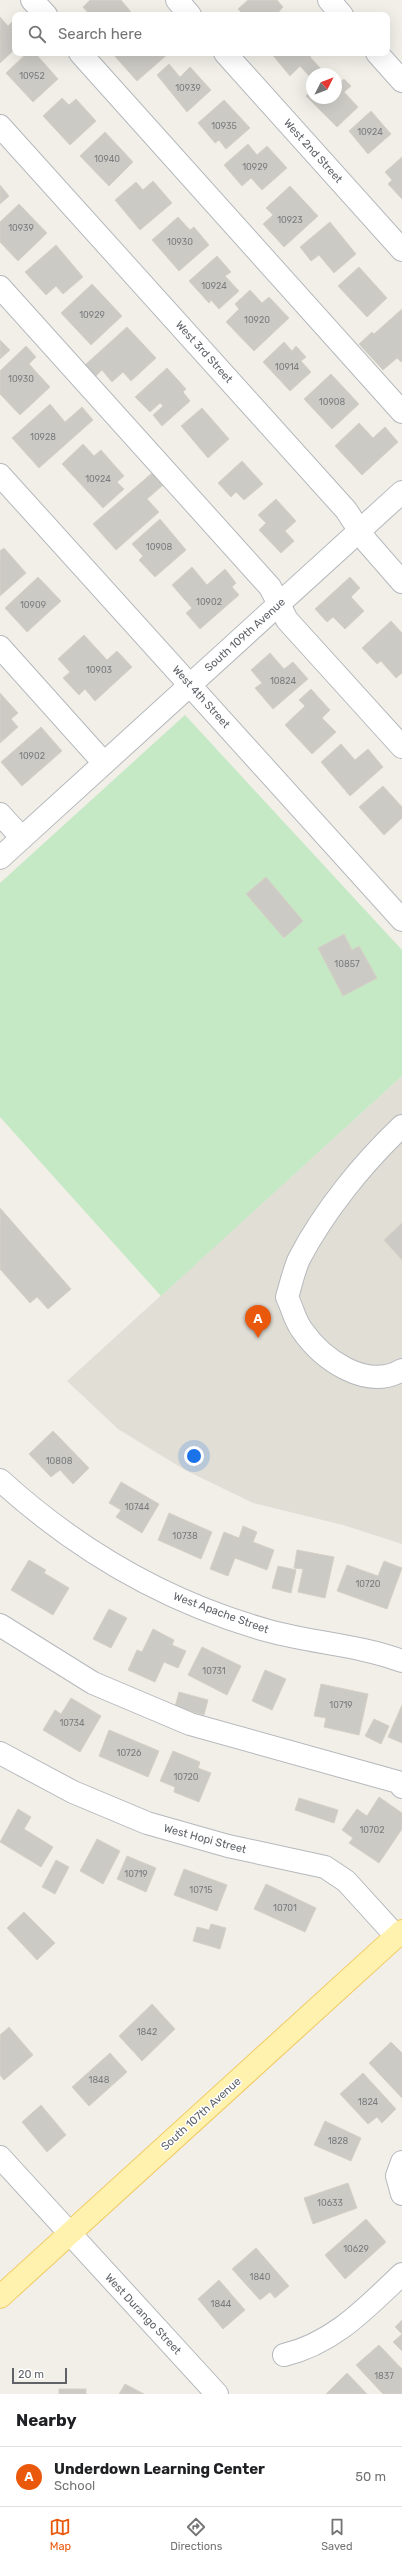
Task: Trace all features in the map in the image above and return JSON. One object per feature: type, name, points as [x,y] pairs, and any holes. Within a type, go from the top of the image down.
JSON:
[{"type":"main road","name":"South 107th Avenue","points":[[0,2297],[399,1934]]},
{"type":"street","points":[[32,0],[43,12]]},
{"type":"street","points":[[177,0],[187,12]]},
{"type":"street","points":[[329,0],[339,12]]},
{"type":"street","points":[[83,56],[402,412]]},
{"type":"street","name":"West 2nd Street","points":[[227,56],[402,250]]},
{"type":"street","points":[[380,56],[402,81]]},
{"type":"street","name":"West 3rd Street","points":[[0,126],[346,510],[376,553],[402,582]]},
{"type":"street","points":[[0,287],[270,587],[287,620],[402,748]]},
{"type":"street","name":"West 4th Street","points":[[0,475],[402,920]]},
{"type":"street","name":"South 109th Avenue","points":[[0,858],[402,492]]},
{"type":"street","points":[[0,647],[104,763]]},
{"type":"street","points":[[0,814],[22,838]]},
{"type":"street","points":[[402,1126],[377,1150],[337,1200],[299,1259],[287,1297],[302,1330],[326,1358],[348,1369],[376,1377],[402,1370]]},
{"type":"street","name":"West Apache Street","points":[[0,1480],[35,1511],[77,1543],[167,1593],[215,1613],[269,1630],[372,1651],[402,1661]]},
{"type":"street","points":[[0,1626],[93,1683],[190,1724],[398,1782],[402,1787]]},
{"type":"street","name":"West Hopi Street","points":[[0,1753],[73,1792],[147,1823],[228,1846],[325,1867],[346,1881],[399,1934]]},
{"type":"street","name":"West Durango Street","points":[[0,2157],[217,2394]]},
{"type":"street","points":[[284,2355],[317,2344],[333,2335],[349,2324],[402,2274]]},
{"type":"shaded area","points":[[402,1076],[402,1544],[343,1525],[253,1503],[185,1470],[118,1429],[67,1381]]},
{"type":"green space","points":[[185,715],[402,950],[402,1076],[161,1296],[0,1117],[0,883]]},
{"type":"building","points":[[90,0],[121,0],[131,12],[87,12],[83,7]]},
{"type":"building","points":[[248,0],[277,0],[283,7],[279,12],[241,12],[238,9]]},
{"type":"building","points":[[0,17],[8,26],[12,22],[12,52],[0,63]]},
{"type":"building","points":[[24,56],[38,56],[58,79],[33,102],[6,73]]},
{"type":"building","points":[[115,56],[166,56],[137,81]]},
{"type":"building","points":[[273,56],[311,56],[310,57],[320,68],[306,68],[306,73],[300,66],[290,76]]},
{"type":"building","points":[[169,64],[180,77],[190,67],[211,90],[187,112],[157,75]]},
{"type":"building","points":[[344,79],[351,86],[344,92],[358,107],[337,127],[314,104],[342,104],[342,81]]},
{"type":"building","points":[[62,98],[69,105],[76,99],[96,121],[70,145],[43,116]]},
{"type":"building","points":[[224,100],[250,128],[226,149],[219,140],[215,143],[198,123]]},
{"type":"building","points":[[371,111],[391,134],[368,154],[349,131]]},
{"type":"building","points":[[105,132],[133,162],[109,186],[80,156]]},
{"type":"building","points":[[248,144],[257,155],[267,146],[287,168],[262,190],[251,178],[242,186],[224,165]]},
{"type":"building","points":[[402,157],[402,199],[388,184],[392,180],[385,172]]},
{"type":"building","points":[[153,181],[172,203],[140,230],[115,200],[136,182],[143,190]]},
{"type":"building","points":[[0,185],[9,196],[0,204]]},
{"type":"building","points":[[290,186],[318,216],[284,247],[263,224],[273,215],[266,208]]},
{"type":"building","points":[[19,204],[47,233],[18,261],[0,242],[0,222]]},
{"type":"building","points":[[178,217],[190,230],[194,227],[209,245],[179,271],[152,240]]},
{"type":"building","points":[[330,222],[356,254],[334,273],[319,255],[311,261],[300,247]]},
{"type":"building","points":[[56,245],[83,277],[63,294],[56,286],[46,295],[25,272]]},
{"type":"building","points":[[217,256],[231,272],[225,276],[239,291],[219,309],[211,300],[209,303],[189,281]]},
{"type":"building","points":[[359,267],[387,298],[367,317],[338,286]]},
{"type":"building","points":[[92,284],[122,316],[91,345],[61,313]]},
{"type":"building","points":[[250,290],[262,303],[269,297],[289,318],[254,351],[226,322],[239,309],[235,304]]},
{"type":"building","points":[[402,309],[402,361],[401,362],[397,358],[383,370],[359,344],[372,332],[374,334]]},
{"type":"building","points":[[127,327],[156,358],[131,381],[123,372],[112,382],[102,370],[96,376],[85,365]]},
{"type":"building","points":[[0,340],[10,350],[0,359]]},
{"type":"building","points":[[284,342],[292,351],[296,346],[306,357],[301,361],[311,372],[290,391],[263,362]]},
{"type":"building","points":[[26,346],[36,357],[29,364],[50,387],[20,415],[0,394],[0,371]]},
{"type":"building","points":[[167,368],[186,389],[183,392],[190,401],[162,426],[153,415],[163,406],[160,403],[150,412],[135,397]]},
{"type":"building","points":[[331,374],[359,404],[332,429],[304,399]]},
{"type":"building","points":[[50,404],[65,422],[82,407],[93,420],[39,468],[12,438]]},
{"type":"building","points":[[202,408],[229,439],[208,458],[181,426]]},
{"type":"building","points":[[359,423],[373,438],[385,427],[398,442],[362,475],[335,446]]},
{"type":"building","points":[[83,444],[94,456],[101,450],[124,476],[117,482],[124,489],[103,508],[62,464]]},
{"type":"building","points":[[242,461],[263,484],[244,500],[236,492],[231,497],[218,483]]},
{"type":"building","points":[[152,473],[163,485],[147,499],[159,512],[116,550],[93,524]]},
{"type":"building","points":[[276,499],[296,521],[285,531],[294,541],[281,553],[259,530],[266,523],[258,515]]},
{"type":"building","points":[[160,519],[186,550],[155,577],[139,560],[143,556],[132,544]]},
{"type":"building","points":[[4,548],[26,573],[0,596],[0,551]]},
{"type":"building","points":[[192,567],[207,585],[225,569],[236,583],[232,587],[239,595],[200,629],[186,613],[192,608],[172,585]]},
{"type":"building","points":[[38,577],[61,601],[27,632],[5,608]]},
{"type":"building","points":[[350,577],[360,588],[351,597],[364,611],[345,629],[333,617],[327,622],[315,609]]},
{"type":"building","points":[[391,621],[402,633],[402,673],[396,678],[381,661],[377,664],[362,648]]},
{"type":"building","points":[[84,635],[107,660],[117,651],[132,667],[95,701],[85,689],[79,695],[63,678],[70,672],[58,659]]},
{"type":"building","points":[[270,653],[284,669],[293,662],[308,679],[273,709],[255,688],[262,683],[251,670]]},
{"type":"building","points":[[311,689],[330,710],[322,718],[336,732],[312,754],[285,725],[305,706],[299,700]]},
{"type":"building","points":[[0,693],[18,713],[11,719],[18,727],[0,743]]},
{"type":"building","points":[[41,727],[62,751],[22,786],[1,762]]},
{"type":"building","points":[[341,744],[355,760],[368,749],[383,767],[350,796],[321,762]]},
{"type":"building","points":[[383,786],[402,807],[402,818],[384,835],[359,807]]},
{"type":"building","points":[[266,877],[303,921],[284,938],[246,894]]},
{"type":"building","points":[[344,934],[352,950],[359,946],[377,978],[343,996],[318,948]]},
{"type":"building","points":[[0,1208],[71,1289],[48,1309],[37,1297],[30,1303],[0,1269]]},
{"type":"building","points":[[402,1223],[402,1260],[384,1240]]},
{"type":"building","points":[[53,1431],[89,1468],[73,1484],[60,1470],[51,1477],[29,1454]]},
{"type":"building","points":[[121,1482],[159,1504],[142,1533],[116,1517],[121,1510],[109,1503]]},
{"type":"building","points":[[169,1513],[212,1532],[201,1559],[158,1540]]},
{"type":"building","points":[[243,1526],[257,1532],[253,1542],[274,1550],[267,1570],[235,1558],[228,1576],[210,1569],[224,1532],[239,1538]]},
{"type":"building","points":[[297,1550],[334,1557],[325,1598],[298,1592],[303,1569],[294,1568]]},
{"type":"building","points":[[29,1560],[46,1570],[44,1573],[69,1588],[53,1615],[11,1590]]},
{"type":"building","points":[[384,1561],[402,1568],[387,1609],[337,1591],[347,1565],[378,1576]]},
{"type":"building","points":[[278,1566],[296,1570],[291,1593],[272,1588]]},
{"type":"building","points":[[109,1609],[127,1618],[111,1648],[93,1639]]},
{"type":"building","points":[[153,1629],[174,1640],[172,1645],[186,1651],[178,1668],[164,1662],[155,1682],[128,1670],[137,1650],[142,1652]]},
{"type":"building","points":[[202,1647],[241,1666],[227,1695],[188,1675]]},
{"type":"building","points":[[265,1670],[286,1679],[272,1710],[252,1701]]},
{"type":"building","points":[[321,1684],[368,1694],[359,1735],[324,1727],[326,1718],[314,1716]]},
{"type":"building","points":[[179,1692],[208,1700],[204,1715],[175,1707]]},
{"type":"building","points":[[71,1698],[101,1716],[80,1752],[43,1730],[55,1710],[61,1714]]},
{"type":"building","points":[[402,1705],[402,1743],[388,1737]]},
{"type":"building","points":[[374,1719],[389,1726],[381,1744],[365,1736]]},
{"type":"building","points":[[109,1730],[159,1751],[148,1777],[99,1756]]},
{"type":"building","points":[[173,1751],[200,1762],[198,1768],[211,1773],[199,1802],[174,1792],[175,1787],[160,1781]]},
{"type":"building","points":[[379,1797],[402,1813],[402,1829],[379,1863],[349,1843],[353,1838],[342,1830],[357,1809],[367,1816]]},
{"type":"building","points":[[299,1798],[338,1810],[334,1823],[295,1810]]},
{"type":"building","points":[[18,1809],[31,1817],[24,1829],[53,1847],[41,1867],[0,1842]]},
{"type":"building","points":[[97,1839],[120,1851],[103,1884],[80,1871]]},
{"type":"building","points":[[127,1856],[156,1868],[146,1892],[117,1879]]},
{"type":"building","points":[[56,1860],[69,1867],[55,1894],[42,1887]]},
{"type":"building","points":[[184,1869],[227,1885],[217,1911],[174,1895]]},
{"type":"building","points":[[266,1884],[316,1908],[305,1932],[254,1909]]},
{"type":"building","points":[[24,1912],[55,1943],[37,1960],[7,1928]]},
{"type":"building","points":[[211,1924],[226,1928],[220,1949],[193,1941],[197,1927],[209,1930]]},
{"type":"building","points":[[152,2004],[175,2029],[142,2061],[119,2036]]},
{"type":"building","points":[[9,2027],[33,2055],[4,2080],[0,2075],[0,2035]]},
{"type":"building","points":[[391,2042],[402,2053],[402,2098],[369,2063]]},
{"type":"building","points":[[110,2053],[127,2072],[89,2106],[72,2087]]},
{"type":"building","points":[[363,2073],[396,2109],[382,2123],[377,2117],[368,2124],[340,2094]]},
{"type":"building","points":[[41,2105],[66,2135],[47,2152],[22,2122]]},
{"type":"building","points":[[325,2121],[361,2138],[351,2161],[314,2145]]},
{"type":"building","points":[[348,2183],[357,2208],[313,2224],[304,2198]]},
{"type":"building","points":[[366,2219],[386,2242],[345,2279],[325,2255]]},
{"type":"building","points":[[256,2248],[289,2286],[275,2298],[270,2292],[260,2300],[232,2269]]},
{"type":"building","points":[[219,2280],[245,2310],[223,2329],[198,2299]]},
{"type":"building","points":[[402,2320],[402,2334],[395,2327]]},
{"type":"building","points":[[402,2334],[402,2351],[393,2342]]},
{"type":"building","points":[[379,2345],[402,2369],[402,2394],[383,2394],[356,2365]]},
{"type":"building","points":[[347,2373],[367,2394],[326,2394]]},
{"type":"building","points":[[125,2384],[144,2394],[119,2394]]},
{"type":"building","points":[[59,2389],[86,2389],[86,2394],[59,2394]]},
{"type":"place","name":"Underdown Learning Center","points":[[258,1338]]}]
